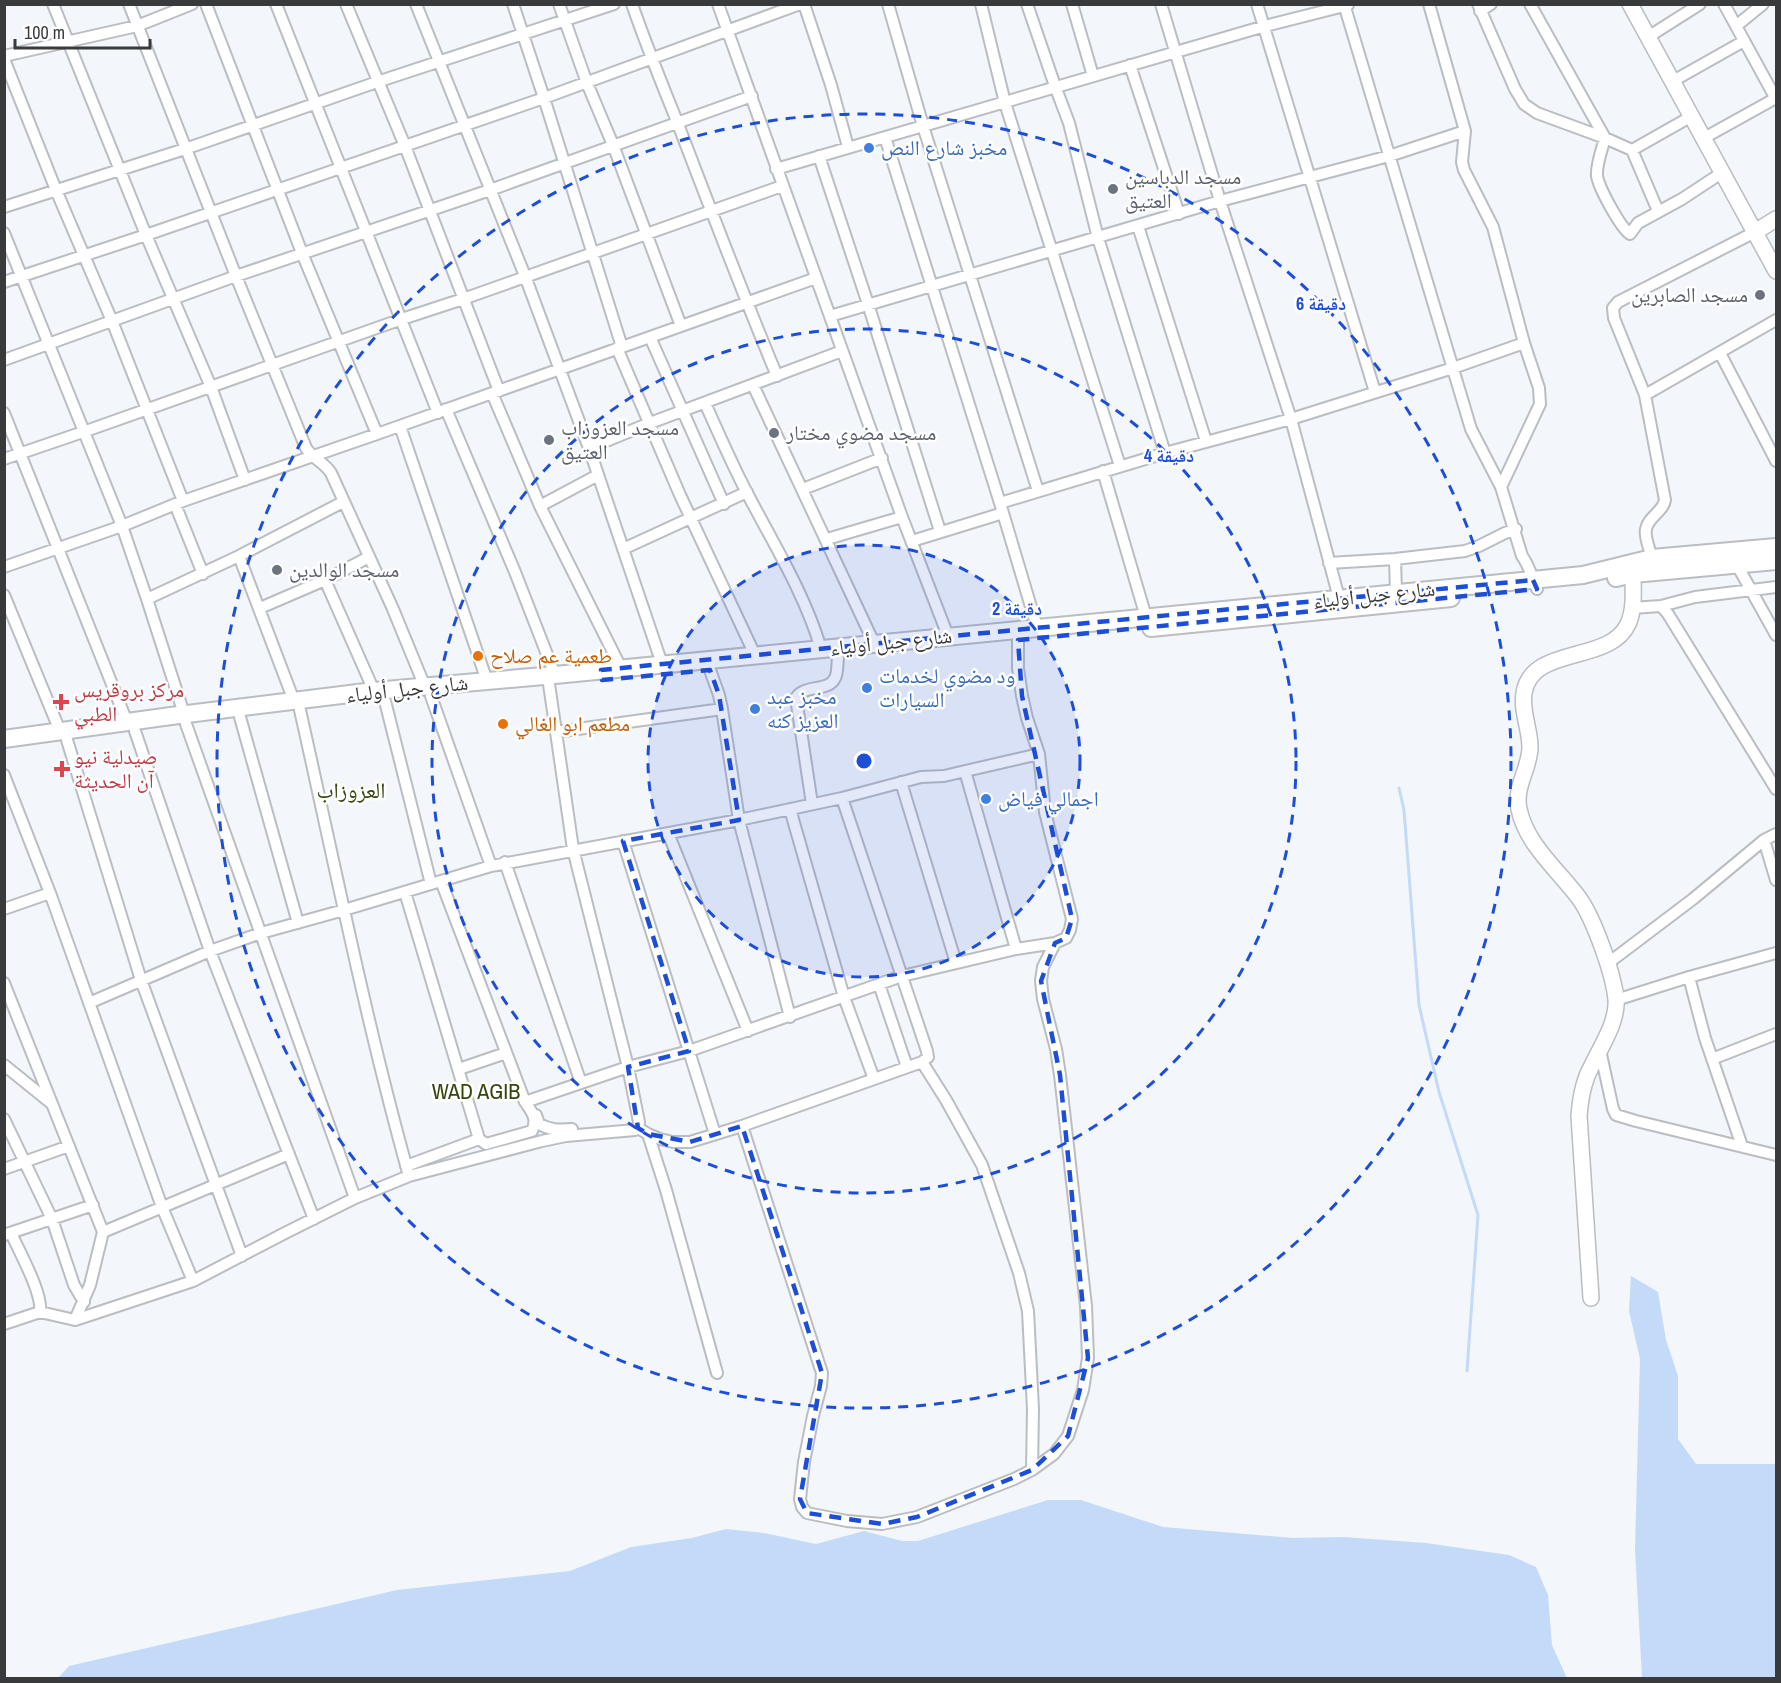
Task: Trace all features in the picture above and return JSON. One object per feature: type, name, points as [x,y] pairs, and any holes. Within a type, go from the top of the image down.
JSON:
[{"type":"main road","name":"شارع جبل أولياء","points":[[4,749],[63,736],[130,726],[380,696],[601,675],[710,670],[1272,617],[1535,584],[1652,558],[1776,547]]},
{"type":"main road","name":"شارع جبل أولياء","points":[[601,675],[621,668],[1396,592],[1535,584],[1591,584],[1633,574],[1776,561]]},
{"type":"main road","name":"شارع جبل أولياء","points":[[428,692],[487,681],[552,680]]},
{"type":"main road","name":"شارع جبل أولياء","points":[[185,719],[240,717],[297,705]]},
{"type":"main road","name":"شارع جبل أولياء","points":[[4,739],[63,736]]},
{"type":"street","points":[[54,4],[146,235],[211,387],[245,480]]},
{"type":"street","points":[[129,4],[306,448],[312,457],[327,468],[393,609],[428,692],[491,866]]},
{"type":"street","points":[[192,4],[137,26],[4,58],[147,409],[203,573]]},
{"type":"street","points":[[206,4],[251,125],[377,435]]},
{"type":"street","points":[[276,4],[402,319],[515,572],[552,680],[556,732],[573,849],[628,1067],[639,1122],[660,1168],[717,1373]]},
{"type":"street","points":[[346,4],[405,146],[540,506],[621,668]]},
{"type":"street","points":[[416,4],[525,276],[589,448],[662,664]]},
{"type":"street","points":[[513,4],[593,253],[620,347],[691,519],[755,655]]},
{"type":"street","points":[[559,4],[587,83],[613,145],[681,326]]},
{"type":"street","points":[[4,207],[185,149],[377,82],[614,4]]},
{"type":"street","points":[[632,4],[651,60],[710,212],[777,376]]},
{"type":"street","points":[[718,4],[902,517],[948,636]]},
{"type":"street","points":[[4,282],[464,126],[802,4],[831,85],[848,147]]},
{"type":"street","points":[[888,4],[923,126],[1038,491]]},
{"type":"street","points":[[981,4],[1005,102],[1120,466]]},
{"type":"street","points":[[1027,4],[1069,123],[1098,238],[1165,453]]},
{"type":"street","points":[[1072,4],[1094,76]]},
{"type":"street","points":[[1161,4],[1220,201],[1291,420],[1339,598]]},
{"type":"street","points":[[1257,4],[1375,392]]},
{"type":"street","points":[[1429,4],[1465,131],[1462,162],[1464,170],[1493,227],[1524,343],[1539,388],[1540,404],[1502,487]]},
{"type":"street","points":[[1491,4],[1479,8],[1524,104],[1537,113],[1632,150],[1658,211]]},
{"type":"street","points":[[1530,4],[1605,138],[1597,174],[1624,230],[1630,234],[1638,223],[1682,199],[1723,172]]},
{"type":"street","points":[[1630,4],[1776,271]]},
{"type":"street","points":[[1648,37],[1700,4]]},
{"type":"street","points":[[1704,138],[1776,98],[1724,4]]},
{"type":"street","points":[[1736,26],[1763,4]]},
{"type":"street","points":[[776,169],[1055,86],[1346,5],[1471,429],[1502,487],[1522,556],[1535,584]]},
{"type":"street","points":[[1673,81],[1744,41]]},
{"type":"street","points":[[1131,65],[1179,214]]},
{"type":"street","points":[[4,360],[173,298],[430,211],[752,96]]},
{"type":"street","points":[[1632,150],[1692,116]]},
{"type":"street","points":[[830,316],[1220,201],[1389,156],[1465,131]]},
{"type":"street","points":[[885,137],[1002,508],[1037,627]]},
{"type":"street","points":[[819,156],[940,531]]},
{"type":"street","points":[[4,459],[782,186]]},
{"type":"street","points":[[1652,558],[1647,525],[1664,506],[1665,500],[1645,395],[1614,318],[1613,308],[1618,302],[1776,219]]},
{"type":"street","points":[[1138,226],[1206,441]]},
{"type":"street","points":[[4,233],[122,526],[185,719],[355,1198]]},
{"type":"street","points":[[4,567],[816,278]]},
{"type":"street","points":[[1645,395],[1776,320]]},
{"type":"street","points":[[650,337],[724,504]]},
{"type":"street","points":[[912,540],[1002,508],[1038,491],[1206,441],[1291,420],[1524,343]]},
{"type":"street","points":[[589,448],[842,351]]},
{"type":"street","points":[[1720,353],[1776,461]]},
{"type":"street","points":[[753,385],[874,643]]},
{"type":"street","points":[[705,403],[747,492],[781,556],[821,649]]},
{"type":"street","points":[[4,413],[130,726],[210,951],[314,1219]]},
{"type":"street","points":[[400,426],[487,681]]},
{"type":"street","points":[[803,489],[882,458]]},
{"type":"street","points":[[1103,471],[1146,617]]},
{"type":"street","points":[[540,506],[598,475]]},
{"type":"street","points":[[623,549],[747,492]]},
{"type":"street","points":[[147,599],[239,556],[343,502]]},
{"type":"street","points":[[827,539],[902,517]]},
{"type":"street","points":[[1329,563],[1395,559],[1465,551],[1515,529]]},
{"type":"street","points":[[239,556],[297,705],[357,972],[407,1171]]},
{"type":"street","points":[[260,608],[325,580],[369,557]]},
{"type":"street","points":[[1395,559],[1396,592]]},
{"type":"street","points":[[1737,566],[1776,635]]},
{"type":"street","points":[[1592,1298],[1580,1116],[1582,1089],[1613,1020],[1616,1000],[1607,964],[1588,912],[1533,840],[1521,817],[1518,807],[1518,791],[1528,765],[1530,749],[1523,698],[1531,676],[1542,666],[1595,648],[1621,633],[1628,624],[1632,608],[1633,574]]},
{"type":"street","points":[[325,580],[380,696],[436,882],[533,1114],[535,1125],[532,1131],[486,1144],[479,1139],[405,892]]},
{"type":"street","points":[[1632,608],[1661,606],[1695,597],[1776,587]]},
{"type":"street","points":[[4,595],[63,736],[141,980],[242,1256]]},
{"type":"street","points":[[1661,606],[1672,620],[1776,789]]},
{"type":"street","points":[[527,1102],[628,1067],[689,1051],[902,976],[1055,943],[1066,938],[1072,920],[1045,812],[1038,754],[1022,696],[1018,668],[1018,640]]},
{"type":"street","points":[[812,804],[796,698],[801,691],[831,683],[835,678],[838,658]]},
{"type":"street","points":[[710,670],[722,709],[739,820],[790,1017]]},
{"type":"street","points":[[556,732],[722,709]]},
{"type":"street","points":[[240,717],[298,923]]},
{"type":"street","points":[[89,1003],[210,951],[261,933],[505,862],[739,820],[842,798],[921,777],[944,776],[1038,754]]},
{"type":"street","points":[[965,771],[1016,950]]},
{"type":"street","points":[[4,775],[50,893],[162,1207],[193,1281]]},
{"type":"street","points":[[901,782],[956,963]]},
{"type":"street","points":[[407,1171],[566,1136],[599,1132],[635,1130],[673,1142],[690,1142],[742,1126],[928,1058],[842,798]]},
{"type":"street","points":[[790,809],[844,997],[874,1079]]},
{"type":"street","points":[[668,833],[748,1030]]},
{"type":"street","points":[[1607,964],[1693,900],[1764,840],[1776,834]]},
{"type":"street","points":[[1764,840],[1776,880]]},
{"type":"street","points":[[623,841],[715,1134]]},
{"type":"street","points":[[505,862],[581,1083]]},
{"type":"street","points":[[4,909],[50,893]]},
{"type":"street","points":[[742,1126],[822,1373],[804,1462],[800,1499],[807,1513],[847,1521],[882,1524],[896,1522],[917,1517],[1032,1470],[1054,1454],[1068,1436],[1083,1390],[1088,1358],[1086,1306],[1060,1075],[1041,981],[1043,967],[1055,943]]},
{"type":"street","points":[[1616,1000],[1776,953]]},
{"type":"street","points":[[1689,977],[1712,1059],[1742,1146]]},
{"type":"street","points":[[4,983],[103,1232],[90,1285],[75,1320]]},
{"type":"street","points":[[879,984],[907,1067]]},
{"type":"street","points":[[1712,1059],[1776,1034]]},
{"type":"street","points":[[1600,1050],[1613,1109],[1617,1115],[1776,1155]]},
{"type":"street","points":[[459,1069],[506,1053]]},
{"type":"street","points":[[922,1062],[982,1165],[1019,1273],[1028,1311],[1033,1409],[1032,1470]]},
{"type":"street","points":[[4,1065],[52,1104]]},
{"type":"street","points":[[527,1102],[539,1125],[547,1129],[599,1132]]},
{"type":"street","points":[[4,1119],[26,1161],[51,1218],[74,1285],[84,1302]]},
{"type":"street","points":[[4,1324],[40,1312],[75,1320],[193,1281],[407,1171],[479,1139]]},
{"type":"street","points":[[4,1169],[69,1146]]},
{"type":"street","points":[[103,1232],[289,1154]]},
{"type":"street","points":[[40,1312],[38,1293],[8,1234],[93,1205]]},
{"type":"highlighted area","points":[[1533,580],[1537,589],[1018,640],[1022,696],[1072,919],[1066,938],[1055,943],[1041,981],[1060,1075],[1088,1358],[1068,1436],[1032,1470],[917,1517],[882,1524],[807,1513],[800,1499],[822,1373],[742,1126],[690,1142],[648,1134],[638,1128],[628,1067],[689,1051],[623,841],[739,820],[719,695],[710,670],[602,680],[601,670]]},
{"type":"water","points":[[1631,1276],[1658,1292],[1666,1340],[1678,1376],[1678,1439],[1696,1464],[1776,1464],[1776,1678],[1642,1678],[1635,1549],[1640,1359],[1629,1311]]},
{"type":"water","points":[[1048,1500],[1081,1500],[1163,1527],[1293,1538],[1343,1537],[1426,1543],[1509,1555],[1536,1567],[1548,1595],[1552,1645],[1567,1678],[58,1678],[69,1666],[397,1590],[570,1571],[631,1547],[692,1538],[726,1529],[764,1533],[816,1544],[864,1531],[902,1541],[918,1541]]},
{"type":"waterway","points":[[1399,788],[1404,810],[1419,1005],[1439,1092],[1478,1215],[1467,1371]]},
{"type":"place","name":"مخبز شارع النص","points":[[869,148]]},
{"type":"place","name":"مسجد الدباسين العتيق","points":[[1113,189]]},
{"type":"place","name":"مسجد الصابرين","points":[[1760,295]]},
{"type":"place","name":"مسجد مضوي مختار","points":[[774,433]]},
{"type":"place","name":"مسجد العزوزاب العتيق","points":[[549,440]]},
{"type":"place","name":"مسجد الوالدين","points":[[277,570]]},
{"type":"place","name":"طعمية عم صلاح","points":[[478,656]]},
{"type":"place","name":"ود مضوي لخدمات السيارات","points":[[867,688]]},
{"type":"place","name":"مركز بروقريس الطبي","points":[[61,702]]},
{"type":"place","name":"مخبز عبد العزيز كنه","points":[[755,709]]},
{"type":"place","name":"مطعم ابو الغالي","points":[[503,724]]},
{"type":"place","name":"صيدلية نيو آن الحديثة","points":[[62,769]]},
{"type":"place","name":"اجمالي فياض","points":[[986,799]]},
{"type":"district","name":"العزوزاب","points":[[351,790]]},
{"type":"district","name":"WAD AGIB","points":[[476,1091]]}]
